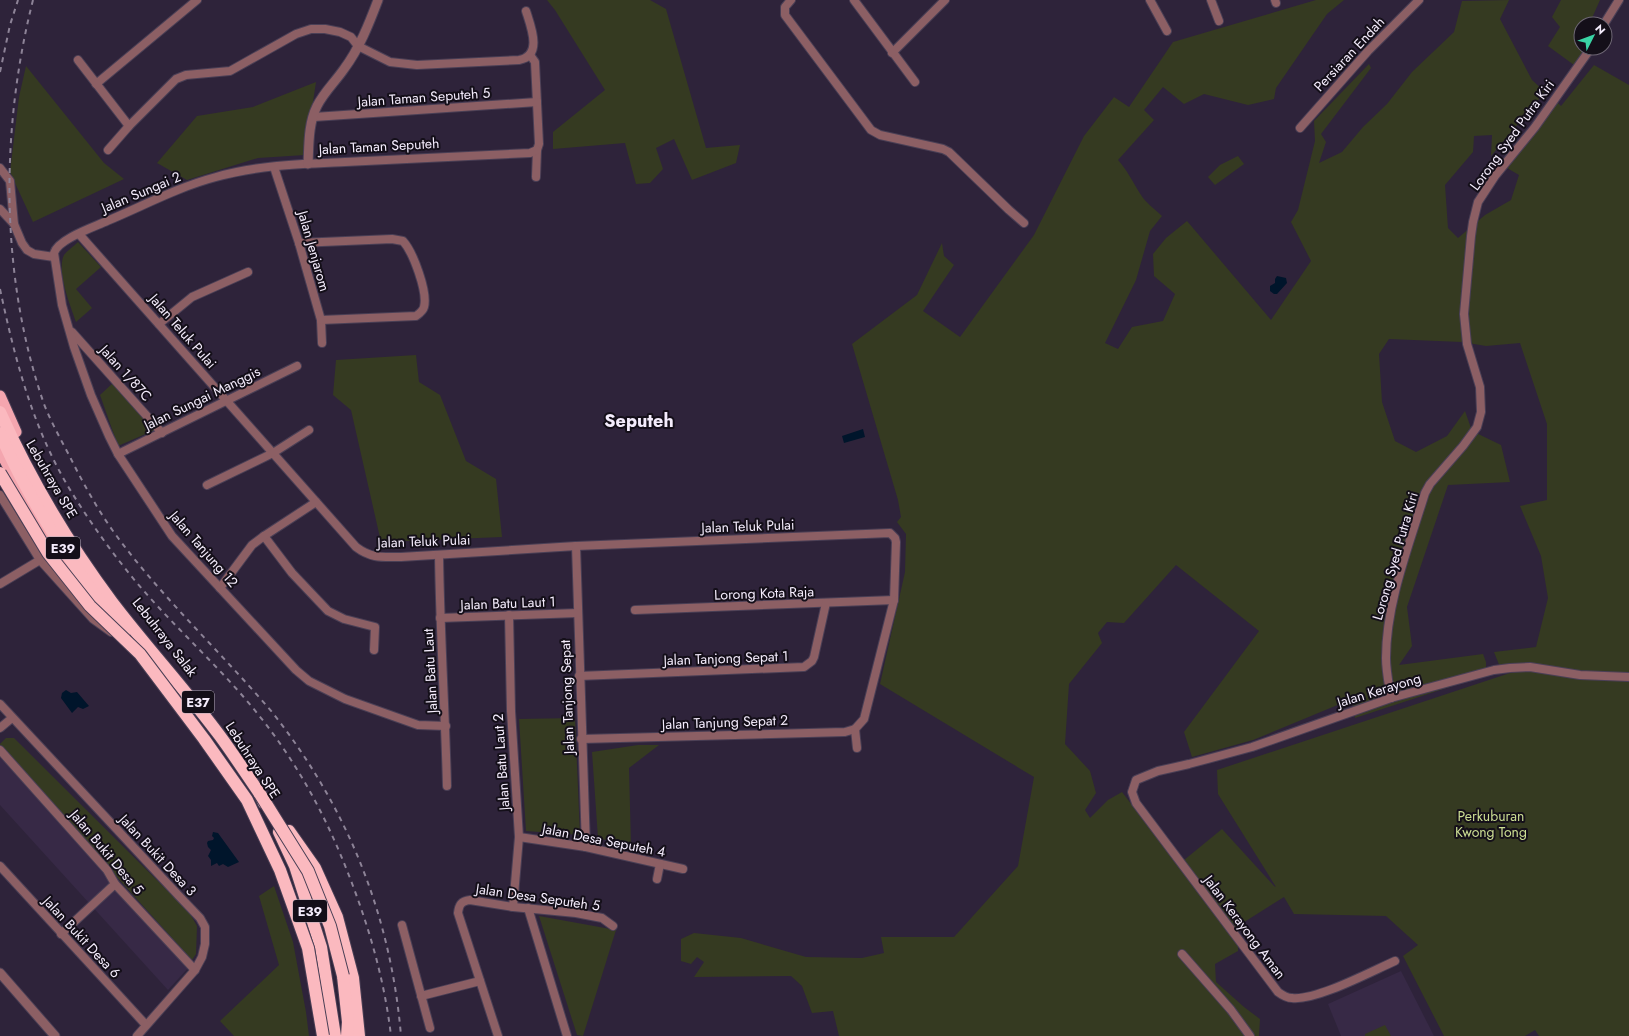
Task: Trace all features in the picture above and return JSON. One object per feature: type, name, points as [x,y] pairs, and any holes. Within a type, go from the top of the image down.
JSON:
[{"type":"highway","name":"Lebuhraya Salak","points":[[0,396],[30,466],[65,528],[117,600],[210,718],[258,790]]},
{"type":"highway","name":"Lebuhraya SPE","points":[[0,412],[17,450],[80,557],[113,602],[221,736],[258,790],[295,866],[321,947],[336,1036]]},
{"type":"highway","name":"Lebuhraya SPE","points":[[0,433],[9,454],[71,563],[204,739],[247,800],[280,870],[308,948],[322,1036]]},
{"type":"highway","name":"E37","points":[[0,451],[32,510],[54,546],[81,585],[124,642],[195,724],[245,796],[282,869],[298,911],[314,972],[322,1036]]},
{"type":"highway","points":[[0,473],[48,553],[90,606],[140,654]]},
{"type":"highway","points":[[258,790],[315,868],[337,917],[353,978],[359,1036]]},
{"type":"highway","points":[[258,790],[308,871],[330,926],[343,976],[348,1022],[347,1036]]},
{"type":"street","points":[[96,84],[198,0]]},
{"type":"street","name":"Jalan Taman Seputeh","points":[[378,0],[358,46],[344,69],[329,87],[316,107],[309,140],[308,164],[530,153],[537,150]]},
{"type":"street","points":[[791,0],[785,6],[785,15],[871,130],[880,135],[942,149],[949,152],[1024,223]]},
{"type":"street","points":[[854,0],[915,82]]},
{"type":"street","points":[[1150,0],[1167,31]]},
{"type":"street","points":[[1211,0],[1219,21]]},
{"type":"street","name":"Persiaran Endah","points":[[1300,128],[1368,52],[1419,0]]},
{"type":"street","points":[[1609,16],[1620,0]]},
{"type":"street","points":[[892,53],[939,2]]},
{"type":"street","points":[[108,150],[129,126],[176,79],[186,75],[230,71],[296,34],[311,29],[325,29],[340,32],[351,37],[358,46],[390,62],[417,65],[525,60],[530,55],[534,40],[526,11]]},
{"type":"street","points":[[530,55],[535,62],[537,102],[539,144],[537,150],[536,177]]},
{"type":"street","name":"Lorong Syed Putra Kiri","points":[[1390,698],[1386,659],[1386,640],[1396,589],[1425,493],[1430,484],[1463,446],[1477,427],[1481,412],[1480,387],[1467,344],[1464,314],[1471,236],[1478,202],[1495,176],[1535,127],[1585,56]]},
{"type":"street","points":[[78,60],[129,126]]},
{"type":"street","name":"Jalan Taman Seputeh 5","points":[[314,117],[537,102]]},
{"type":"street","name":"Jalan Sungai 2","points":[[54,257],[55,248],[79,234],[184,187],[239,171],[308,164]]},
{"type":"street","name":"Jalan Jenjarom","points":[[274,167],[299,243],[320,320],[322,343]]},
{"type":"street","points":[[0,168],[10,181],[14,224],[18,236],[27,250],[40,256],[54,257]]},
{"type":"street","points":[[0,209],[14,224]]},
{"type":"street","name":"Jalan Teluk Pulai","points":[[79,234],[356,547],[365,554],[375,557],[439,555],[576,546],[890,533],[895,538],[896,542],[894,600]]},
{"type":"street","points":[[299,243],[392,239],[403,240],[410,249],[424,292],[424,306],[421,313],[416,316],[320,320]]},
{"type":"street","name":"Jalan Tanjung 12","points":[[54,257],[62,305],[91,395],[118,454],[166,527],[296,670],[309,681],[344,699],[418,725],[446,726]]},
{"type":"street","points":[[159,324],[192,297],[248,272]]},
{"type":"street","name":"Jalan 1/87C","points":[[70,330],[162,433]]},
{"type":"street","name":"Jalan Sungai Manggis","points":[[118,454],[297,366]]},
{"type":"street","points":[[207,485],[273,453],[309,430]]},
{"type":"street","points":[[0,495],[40,560],[93,618],[124,642]]},
{"type":"street","points":[[220,588],[252,545],[316,502]]},
{"type":"street","points":[[264,536],[292,573],[328,611],[344,619],[375,627],[374,650]]},
{"type":"street","name":"Jalan Tanjong Sepat","points":[[576,546],[579,676],[586,847]]},
{"type":"street","name":"Jalan Batu Laut","points":[[439,555],[447,786]]},
{"type":"street","points":[[0,584],[40,560]]},
{"type":"street","points":[[856,748],[855,729],[864,719],[894,600]]},
{"type":"street","name":"Lorong Kota Raja","points":[[635,610],[894,600]]},
{"type":"street","name":"Jalan Tanjong Sepat 1","points":[[579,676],[804,667],[812,662],[814,657],[826,603]]},
{"type":"street","name":"Jalan Batu Laut 1","points":[[440,618],[578,613]]},
{"type":"street","name":"Jalan Batu Laut 2","points":[[509,616],[511,711],[519,838],[513,907]]},
{"type":"street","name":"Jalan Kerayong","points":[[1143,776],[1158,770],[1190,764],[1252,747],[1390,698],[1494,670],[1530,667],[1580,675],[1629,677]]},
{"type":"street","name":"Jalan Bukit Desa 3","points":[[0,704],[200,918],[205,927],[205,944],[202,957],[195,970],[137,1036]]},
{"type":"street","points":[[0,728],[12,718]]},
{"type":"street","name":"Jalan Tanjung Sepat 2","points":[[582,739],[845,732],[855,729]]},
{"type":"street","name":"Jalan Bukit Desa 5","points":[[0,750],[107,870],[115,884],[195,970]]},
{"type":"street","name":"Jalan Kerayong Aman","points":[[1143,776],[1136,780],[1134,784],[1132,792],[1136,803],[1278,992],[1293,998],[1314,995],[1346,983],[1395,961]]},
{"type":"street","name":"Jalan Desa Seputeh 4","points":[[519,838],[586,847],[683,870]]},
{"type":"street","points":[[656,879],[660,864]]},
{"type":"street","name":"Jalan Bukit Desa 6","points":[[0,866],[146,1025]]},
{"type":"street","points":[[61,934],[115,884]]},
{"type":"street","name":"Jalan Desa Seputeh 5","points":[[480,981],[458,913],[459,905],[464,901],[470,900],[513,907],[576,913],[602,918],[613,926]]},
{"type":"street","points":[[528,908],[567,1036]]},
{"type":"street","points":[[402,925],[430,1028]]},
{"type":"street","points":[[1182,954],[1231,1010],[1250,1036]]},
{"type":"street","points":[[0,973],[55,1036]]},
{"type":"street","points":[[421,996],[480,981],[498,1036]]},
{"type":"shaded area","points":[[0,757],[189,967],[168,990],[0,805]]},
{"type":"shaded area","points":[[1401,971],[1434,1036],[1341,1036],[1328,1004]]},
{"type":"green space","points":[[547,0],[650,0],[666,9],[706,148],[740,145],[736,163],[692,180],[674,139],[656,148],[663,169],[650,183],[636,184],[625,143],[553,149],[553,132],[605,90],[555,10]]},
{"type":"green space","name":"Perkuburan Kwong Tong","points":[[1316,0],[1344,0],[1327,14],[1276,88],[1274,99],[1248,105],[1204,94],[1184,104],[1163,87],[1144,110],[1154,120],[1118,160],[1128,173],[1143,198],[1162,216],[1150,231],[1136,280],[1105,343],[1118,349],[1132,327],[1163,321],[1175,294],[1154,276],[1153,254],[1166,238],[1187,221],[1271,320],[1311,261],[1291,222],[1298,210],[1315,141],[1314,121],[1369,64],[1371,68],[1321,134],[1326,142],[1319,163],[1342,152],[1363,127],[1387,104],[1412,72],[1454,32],[1462,1],[1509,0],[1500,19],[1532,80],[1545,92],[1491,156],[1492,135],[1474,136],[1473,152],[1445,185],[1448,228],[1458,238],[1485,215],[1511,200],[1519,175],[1507,168],[1556,101],[1561,106],[1594,65],[1629,85],[1629,1036],[1539,1036],[1535,1030],[1525,1036],[1444,1036],[1403,956],[1418,945],[1386,916],[1294,914],[1284,897],[1238,926],[1238,951],[1215,964],[1216,982],[1260,1019],[1259,1036],[839,1036],[833,1011],[812,1013],[802,986],[791,976],[694,977],[704,962],[697,957],[691,964],[681,961],[681,939],[694,933],[741,938],[806,957],[862,958],[884,953],[881,937],[954,937],[1018,866],[1034,777],[880,684],[905,572],[906,534],[897,522],[901,517],[898,500],[852,344],[917,295],[942,243],[944,256],[954,265],[923,311],[960,337],[1034,235],[1084,136],[1114,97],[1129,107],[1173,42]],"holes":[[[1389,339],[1462,342],[1486,346],[1520,343],[1547,424],[1547,500],[1520,506],[1541,556],[1548,598],[1536,647],[1494,652],[1502,672],[1513,672],[1217,770],[1218,794],[1276,887],[1222,829],[1178,865],[1122,792],[1108,800],[1090,818],[1085,810],[1096,793],[1090,771],[1065,744],[1069,684],[1102,643],[1098,633],[1107,622],[1124,623],[1176,565],[1259,631],[1184,732],[1192,757],[1253,740],[1352,699],[1355,718],[1486,675],[1486,662],[1483,654],[1399,665],[1412,646],[1407,607],[1448,485],[1510,482],[1501,445],[1472,431],[1465,411],[1447,436],[1416,452],[1395,441],[1382,402],[1379,354]]]},
{"type":"green space","points":[[1561,0],[1600,0],[1593,16],[1573,16],[1573,56],[1583,56],[1574,65],[1548,46],[1560,27],[1552,17]]},
{"type":"green space","points":[[26,66],[104,163],[124,179],[33,222],[10,172],[19,97]]},
{"type":"green space","points":[[316,82],[305,155],[258,158],[187,180],[157,163],[197,116],[253,107]]},
{"type":"green space","points":[[1238,156],[1244,164],[1215,185],[1208,177],[1220,165]]},
{"type":"green space","points":[[78,242],[101,267],[76,289],[92,308],[76,322],[65,289],[62,262],[64,255]]},
{"type":"green space","points":[[416,355],[419,382],[440,395],[466,461],[496,479],[502,537],[381,542],[351,410],[333,395],[336,360]]},
{"type":"green space","points":[[113,383],[157,429],[118,446],[100,395]]},
{"type":"green space","points":[[575,718],[580,835],[526,831],[519,719]]},
{"type":"green space","points":[[6,738],[14,738],[189,912],[197,926],[196,954],[192,960],[0,748],[0,744]]},
{"type":"green space","points":[[638,745],[659,745],[629,768],[631,846],[598,838],[592,752]]},
{"type":"green space","points":[[274,886],[293,942],[309,1036],[234,1036],[220,1021],[279,965],[259,896]]},
{"type":"green space","points":[[539,916],[616,930],[583,1036],[577,1035]]},
{"type":"green space","points":[[1385,1025],[1391,1036],[1365,1036],[1365,1034]]},
{"type":"water","points":[[1277,276],[1286,278],[1287,283],[1277,294],[1274,294],[1270,291],[1270,286],[1275,283]]},
{"type":"water","points":[[863,429],[865,437],[844,443],[842,436]]},
{"type":"water","points":[[66,690],[71,693],[77,692],[89,706],[83,709],[78,707],[72,713],[61,698],[62,693]]},
{"type":"water","points":[[213,832],[218,833],[239,862],[228,867],[223,864],[219,866],[217,863],[211,866],[211,860],[208,856],[211,850],[207,843],[208,841],[213,840]]},
{"type":"railway","points":[[0,72],[10,25],[18,0]]},
{"type":"railway","points":[[33,0],[22,49],[15,100],[10,151],[10,203],[12,255],[19,306],[30,356],[44,404],[84,484],[113,531],[170,601],[272,712],[299,748],[322,786],[343,824],[361,864],[376,905],[396,991],[401,1036]]},
{"type":"railway","points":[[0,289],[26,392],[45,441],[69,488],[101,537],[137,583],[243,696],[257,713],[287,753],[312,795],[344,862],[366,922],[381,978],[391,1036]]},
{"type":"district","name":"Seputeh","points":[[639,421]]}]
